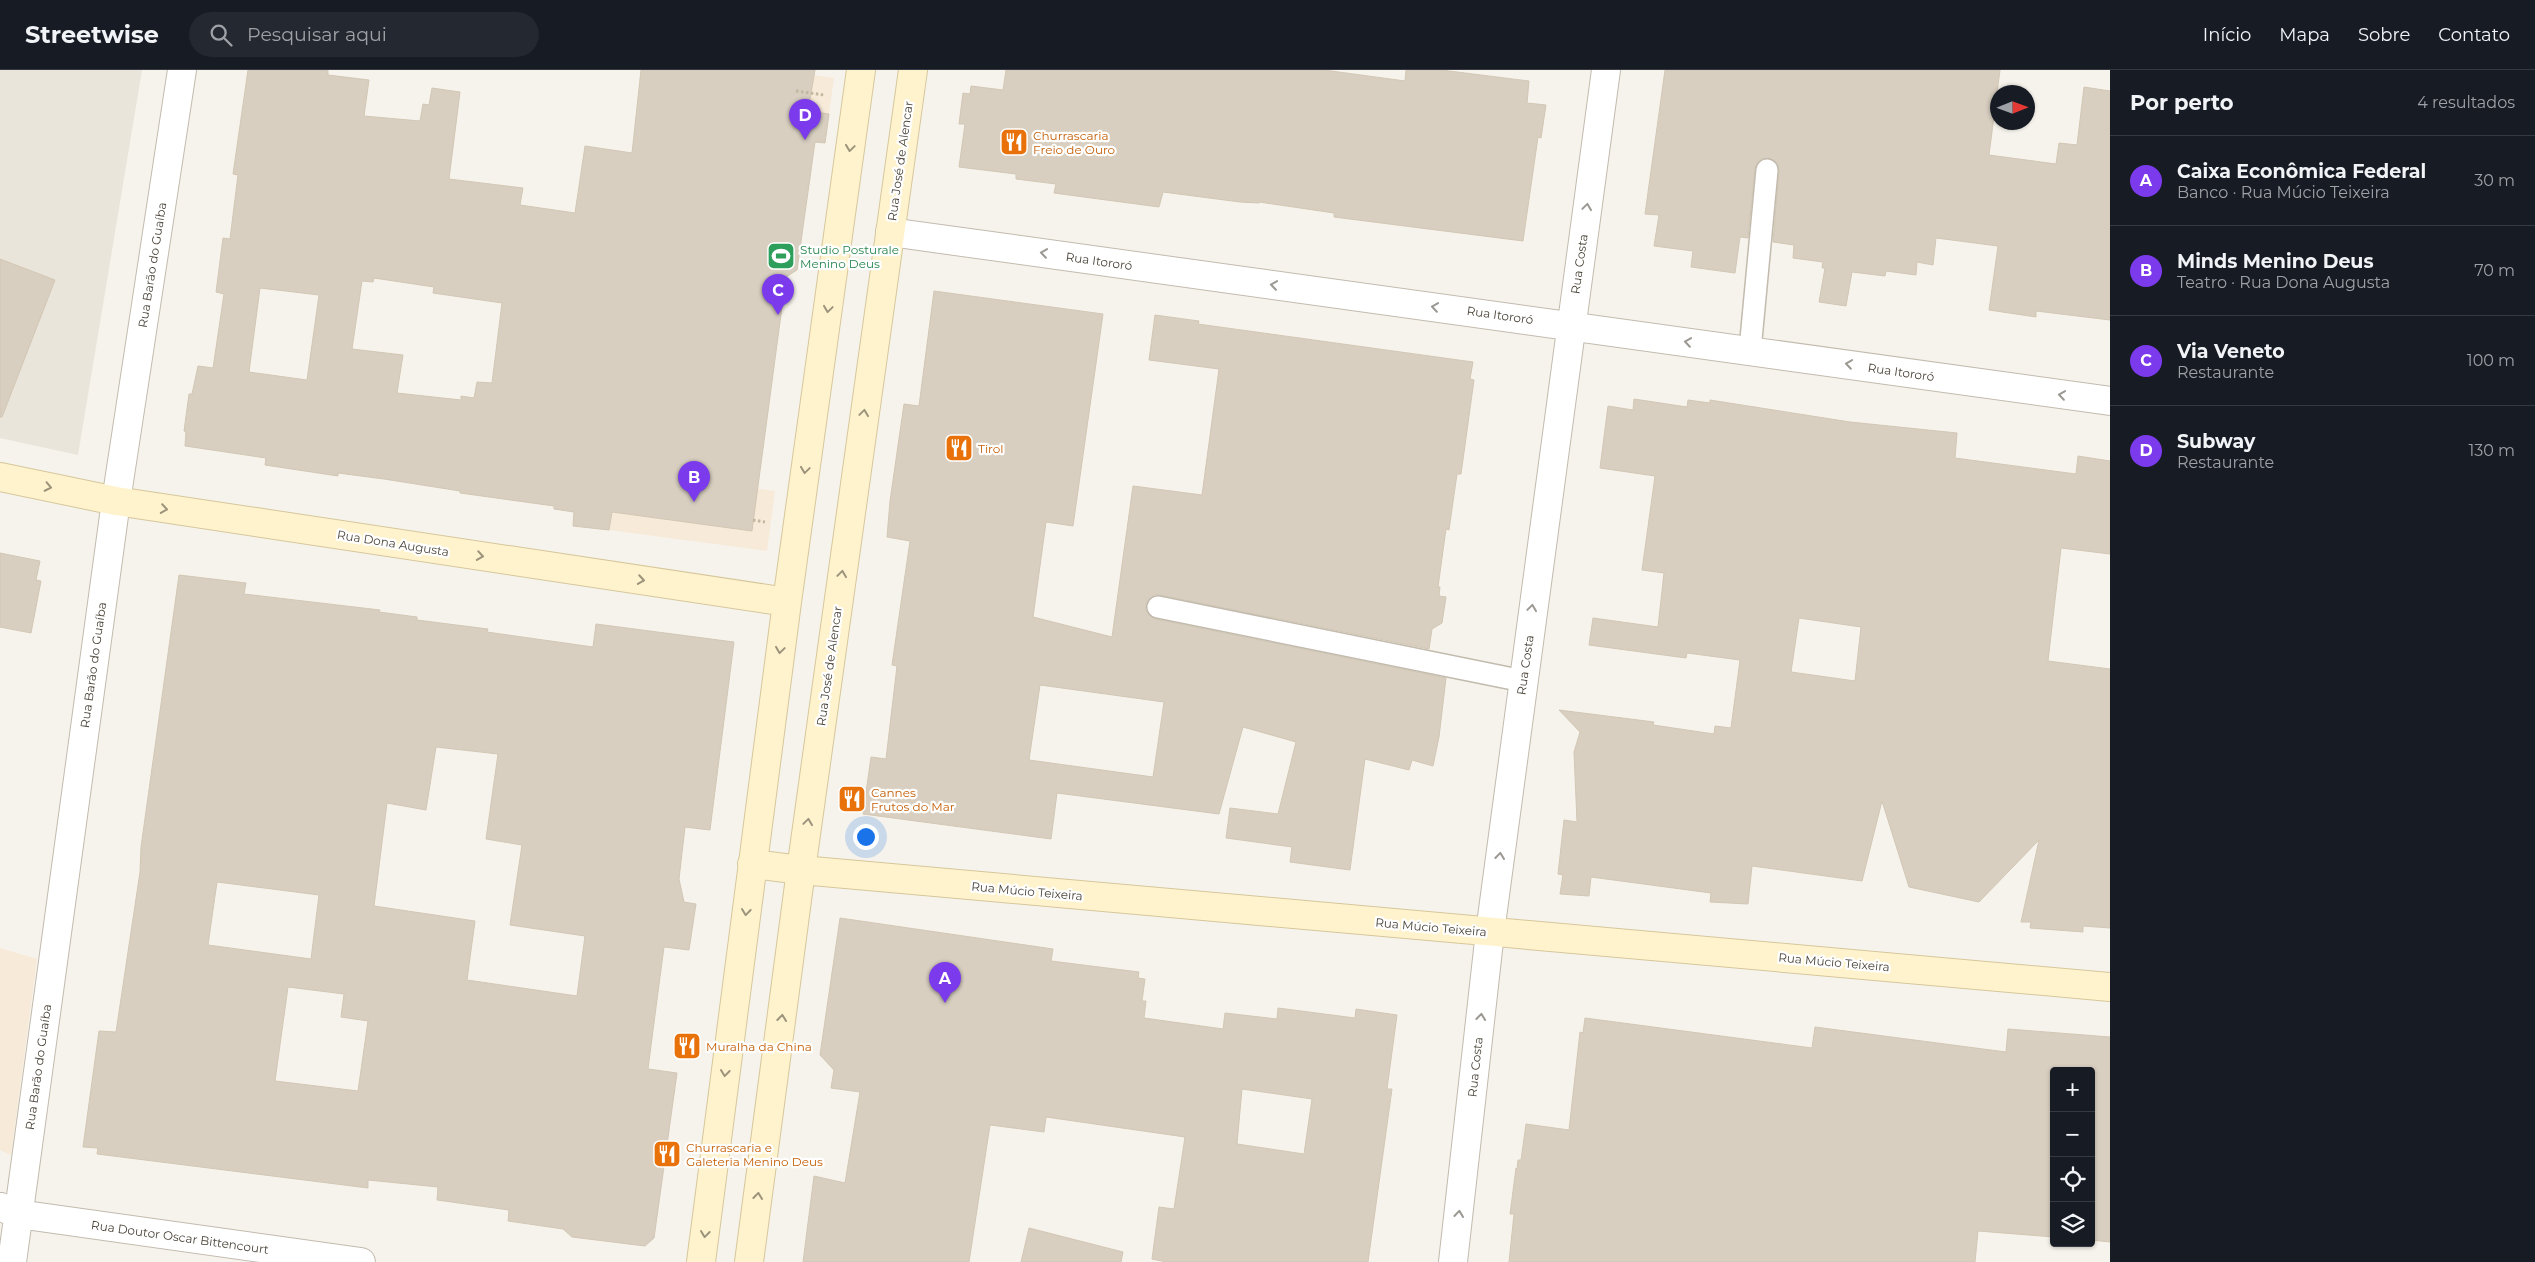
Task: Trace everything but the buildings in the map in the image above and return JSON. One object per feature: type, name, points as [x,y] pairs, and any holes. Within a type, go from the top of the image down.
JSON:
[{"type":"main road","points":[[701,1262],[787,602],[861,70]]},
{"type":"main road","name":"Rua José de Alencar","points":[[750,1262],[801,870],[913,70]]},
{"type":"main road","name":"Rua Dona Augusta","points":[[0,476],[116,501],[787,602]]},
{"type":"main road","name":"Rua Múcio Teixeira","points":[[752,864],[801,870],[2110,987]]},
{"type":"street","name":"Rua Barão do Guaíba","points":[[12,1262],[9,1210],[182,70]]},
{"type":"street","name":"Rua Costa","points":[[1453,1262],[1490,932],[1570,325],[1606,70]]},
{"type":"street","name":"Rua Itororó","points":[[890,232],[1750,350],[2110,402]]},
{"type":"street","name":"Rua Doutor Oscar Bittencourt","points":[[9,1210],[361,1262]]},
{"type":"lane","points":[[1750,350],[1767,170]]},
{"type":"lane","points":[[1158,607],[1523,681]]},
{"type":"shaded area","points":[[0,70],[142,70],[78,455],[0,438]]},
{"type":"shaded area","points":[[777,70],[834,78],[829,114],[707,96]]},
{"type":"shaded area","points":[[617,471],[775,491],[767,551],[609,530]]},
{"type":"shaded area","points":[[0,948],[37,959],[11,1155],[0,1150]]},
{"type":"place","name":"Subway","points":[[805,140]]},
{"type":"place","name":"Churrascaria Freio de Ouro","points":[[1014,142]]},
{"type":"place","name":"Studio Posturale Menino Deus","points":[[781,256]]},
{"type":"place","name":"Via Veneto","points":[[778,315]]},
{"type":"place","name":"Tirol","points":[[959,448]]},
{"type":"place","name":"Minds Menino Deus","points":[[694,502]]},
{"type":"place","name":"Cannes Frutos do Mar","points":[[852,799]]},
{"type":"place","name":"Caixa Econômica Federal","points":[[945,1003]]},
{"type":"place","name":"Muralha da China","points":[[687,1046]]},
{"type":"place","name":"Churrascaria e Galeteria Menino Deus","points":[[667,1154]]}]
